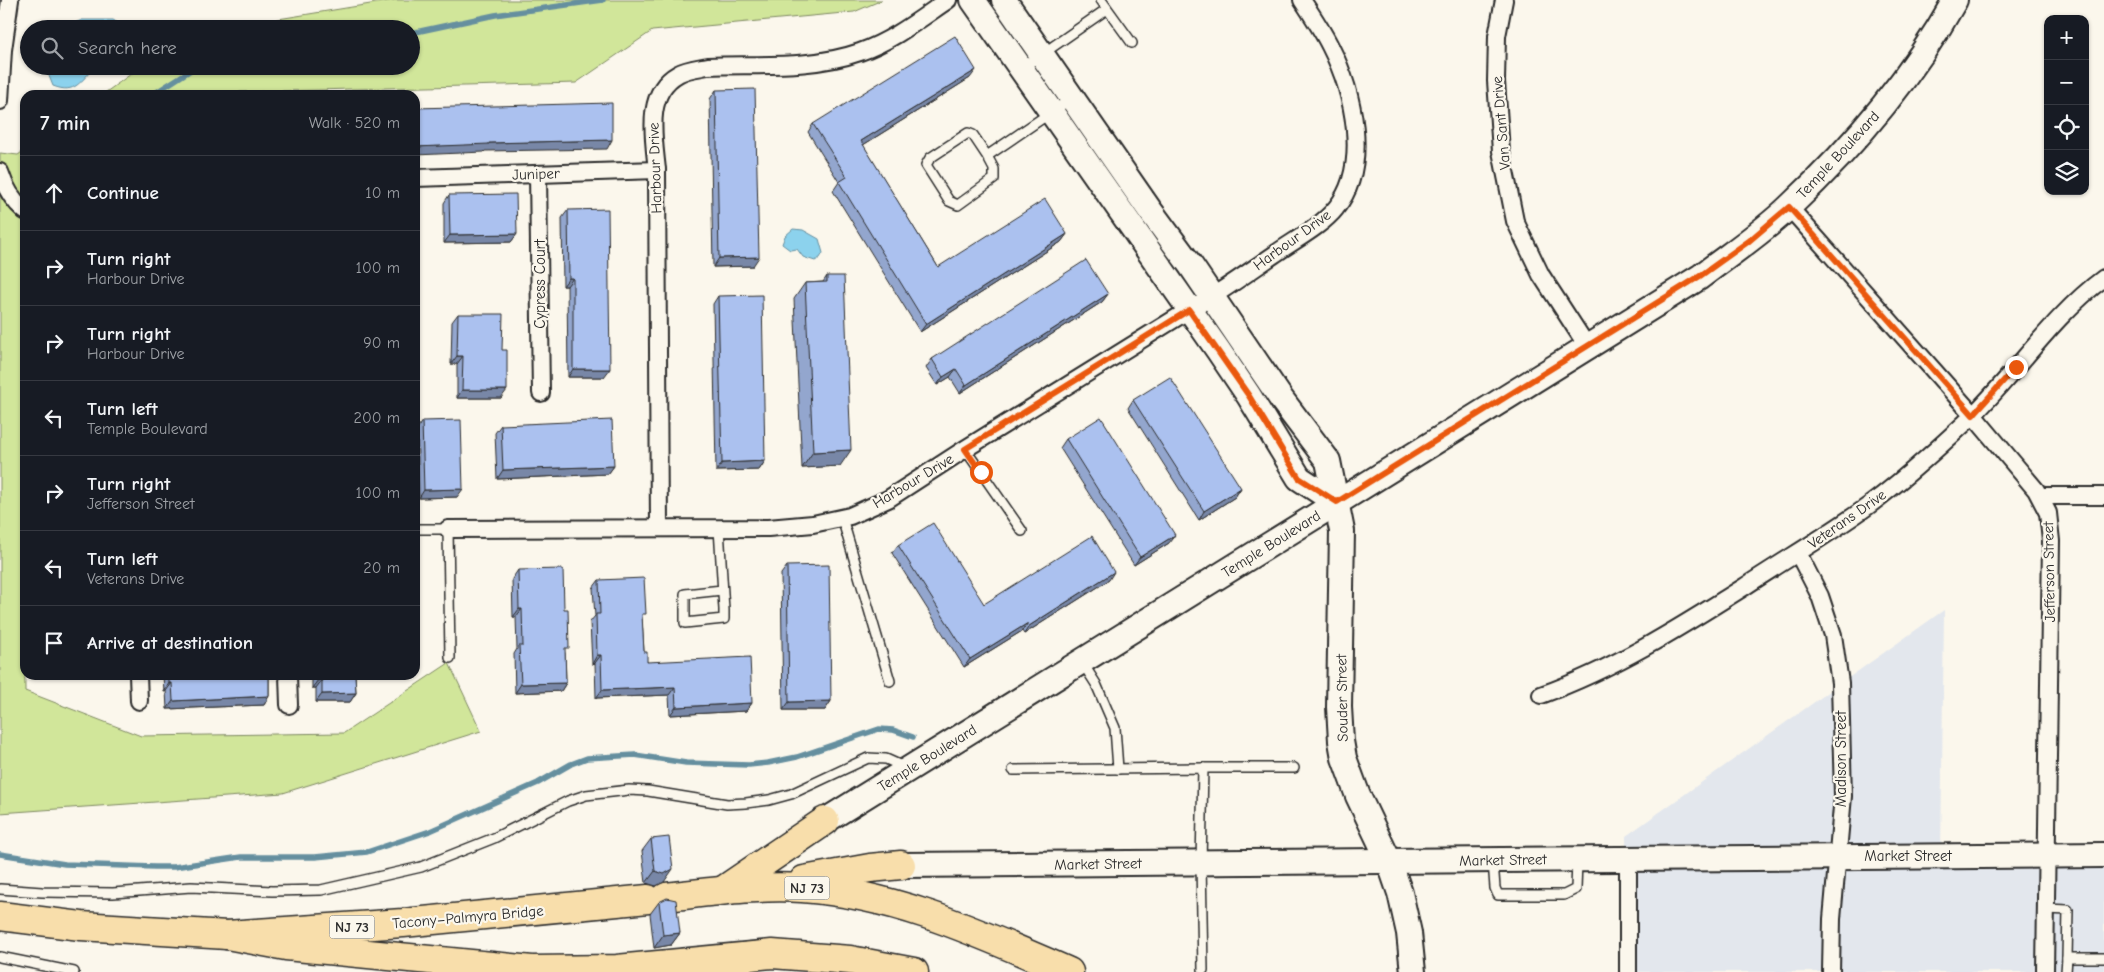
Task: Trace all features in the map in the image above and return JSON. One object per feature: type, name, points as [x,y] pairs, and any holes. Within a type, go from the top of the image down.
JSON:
[{"type":"highway","points":[[724,890],[825,821]]},
{"type":"highway","points":[[772,887],[840,873],[901,865]]},
{"type":"highway","name":"NJ 73","points":[[724,890],[772,887],[833,891],[911,908],[1069,972]]},
{"type":"highway","name":"Tacony–Palmyra Bridge","points":[[227,935],[403,923],[724,890]]},
{"type":"highway","name":"Tacony–Palmyra Bridge","points":[[0,916],[81,926],[227,935],[286,946],[533,971],[617,969],[772,954],[914,972]]},
{"type":"street","points":[[0,101],[10,0]]},
{"type":"street","name":"Harbour Drive","points":[[659,528],[657,170],[653,114],[656,102],[662,91],[670,80],[678,74],[708,66],[828,60],[859,52],[901,32],[948,0]]},
{"type":"street","points":[[973,0],[1218,350],[1299,478],[1337,502]]},
{"type":"street","points":[[1004,0],[1282,400],[1328,461],[1337,502]]},
{"type":"street","name":"Harbour Drive","points":[[448,529],[768,528],[813,524],[842,518],[888,499],[1189,310],[1212,298],[1324,220],[1334,210],[1343,199],[1352,179],[1356,142],[1349,100],[1341,71],[1329,45],[1302,0]]},
{"type":"street","name":"Van Sant Drive","points":[[1504,0],[1497,36],[1496,81],[1501,151],[1515,221],[1541,276],[1587,346]]},
{"type":"street","name":"Temple Boulevard","points":[[825,821],[1700,276],[1749,241],[1789,207],[1846,149],[1874,117],[1906,76],[1941,25],[1955,0]]},
{"type":"street","name":"Juniper","points":[[420,178],[657,170]]},
{"type":"street","points":[[0,172],[5,188],[20,207]]},
{"type":"street","name":"Cypress Court","points":[[538,174],[541,393]]},
{"type":"street","name":"Jefferson Street","points":[[1789,207],[1973,415],[2040,496],[2048,513],[2051,541],[2045,972]]},
{"type":"street","name":"Veterans Drive","points":[[1541,695],[1562,688],[1623,660],[1798,553],[1881,496],[1973,415],[2068,310],[2104,278]]},
{"type":"street","points":[[1260,415],[1282,400]]},
{"type":"street","points":[[2040,496],[2104,496]]},
{"type":"street","name":"Souder Street","points":[[1337,502],[1342,531],[1339,707],[1341,741],[1344,758],[1358,796],[1390,861],[1406,915],[1413,972]]},
{"type":"street","name":"Madison Street","points":[[1798,553],[1820,596],[1833,635],[1838,660],[1842,712],[1843,796],[1832,919],[1831,972]]},
{"type":"street","points":[[138,680],[139,701]]},
{"type":"street","points":[[288,680],[289,705]]},
{"type":"street","name":"Market Street","points":[[901,865],[2104,855]]},
{"type":"street","points":[[1628,859],[1628,972]]},
{"type":"lane","points":[[1101,0],[1132,44]]},
{"type":"lane","points":[[1022,68],[1108,9]]},
{"type":"lane","points":[[987,156],[1072,98]]},
{"type":"lane","points":[[968,133],[973,135],[987,156],[994,169],[994,179],[958,205],[949,200],[926,165],[930,158],[968,133]]},
{"type":"lane","points":[[965,449],[1022,531]]},
{"type":"lane","points":[[842,518],[890,681]]},
{"type":"lane","points":[[719,528],[724,619],[685,623],[685,594],[722,590]]},
{"type":"lane","name":"Harbour Drive","points":[[420,529],[448,529]]},
{"type":"lane","points":[[448,529],[450,658]]},
{"type":"lane","points":[[1082,662],[1096,684],[1116,728],[1118,769]]},
{"type":"lane","points":[[0,889],[42,892],[113,893],[191,887],[272,891],[321,890],[421,867],[494,838],[568,801],[586,795],[607,791],[638,790],[668,793],[727,804],[746,803],[769,800],[791,794],[868,758],[886,760],[910,769]]},
{"type":"lane","points":[[1203,768],[1201,863],[1203,970]]},
{"type":"lane","points":[[1013,770],[1294,768]]},
{"type":"lane","points":[[1493,860],[1494,888],[1498,895],[1564,895],[1576,889],[1578,859]]},
{"type":"lane","points":[[2046,909],[2068,910],[2066,972]]},
{"type":"lane","points":[[0,957],[74,972]]},
{"type":"lane","points":[[2066,958],[2104,958]]},
{"type":"shaded area","points":[[1944,610],[1941,856],[2104,855],[2104,972],[1629,972],[1626,836]]},
{"type":"green space","points":[[395,0],[882,0],[854,12],[652,31],[576,83],[315,90],[109,90],[130,75],[420,75],[420,20],[272,20]]},
{"type":"green space","points":[[0,153],[20,154],[20,680],[25,680],[25,691],[141,736],[344,733],[449,663],[481,731],[283,793],[0,813]]},
{"type":"water","points":[[87,75],[77,85],[67,89],[53,86],[49,76]]},
{"type":"water","points":[[793,229],[803,230],[819,239],[823,253],[820,258],[815,261],[803,257],[797,249],[790,250],[782,244],[785,236]]},
{"type":"building","points":[[955,36],[976,70],[861,141],[938,267],[1045,199],[1067,234],[926,324],[839,182],[847,177],[813,124]]},
{"type":"building","points":[[755,89],[759,257],[719,258],[716,90]]},
{"type":"building","points":[[612,103],[612,140],[420,147],[420,108]]},
{"type":"building","points":[[516,194],[517,234],[450,235],[449,195]]},
{"type":"building","points":[[608,209],[610,369],[573,369],[573,278],[569,278],[568,210]]},
{"type":"building","points":[[1086,260],[1108,294],[966,385],[956,369],[943,377],[932,359]]},
{"type":"building","points":[[827,276],[844,276],[851,450],[813,452],[805,283],[827,282]]},
{"type":"building","points":[[762,295],[765,461],[722,463],[718,296]]},
{"type":"building","points":[[458,314],[503,314],[502,350],[507,350],[507,390],[462,390],[463,356],[457,356]]},
{"type":"building","points":[[1170,377],[1241,488],[1204,511],[1133,400]]},
{"type":"building","points":[[1101,417],[1175,535],[1140,557],[1066,439]]},
{"type":"building","points":[[461,420],[463,489],[424,490],[422,421]]},
{"type":"building","points":[[612,420],[614,466],[503,470],[501,425]]},
{"type":"building","points":[[933,523],[984,604],[1092,536],[1114,572],[1029,626],[1028,623],[970,659],[898,545]]},
{"type":"building","points":[[829,565],[831,701],[789,702],[787,566]]},
{"type":"building","points":[[563,569],[564,609],[568,609],[569,648],[565,648],[566,683],[521,684],[519,646],[523,646],[522,609],[519,609],[518,570]]},
{"type":"building","points":[[644,578],[646,614],[642,614],[644,652],[647,652],[647,662],[750,657],[752,703],[676,707],[675,687],[602,690],[601,655],[597,655],[596,614],[600,614],[599,580]]},
{"type":"building","points":[[169,680],[269,680],[269,696],[173,701],[172,683],[169,683]]},
{"type":"building","points":[[322,680],[355,680],[356,693],[322,694]]},
{"type":"building","points":[[669,837],[673,869],[664,874],[655,871],[651,839]]},
{"type":"building","points":[[667,898],[676,900],[680,933],[663,935],[659,902]]},
{"type":"waterway","points":[[420,31],[495,15],[603,0]]},
{"type":"waterway","points":[[160,90],[183,75]]},
{"type":"waterway","points":[[0,854],[65,864],[174,867],[241,857],[315,857],[367,852],[430,831],[538,783],[571,764],[587,758],[635,755],[686,763],[749,765],[797,757],[879,729],[893,730],[913,737]]},
{"type":"route","points":[[981,472],[965,449],[1189,310],[1249,396],[1299,478],[1337,502],[1700,276],[1749,241],[1789,207],[1973,415],[2005,382],[2016,367]]}]
